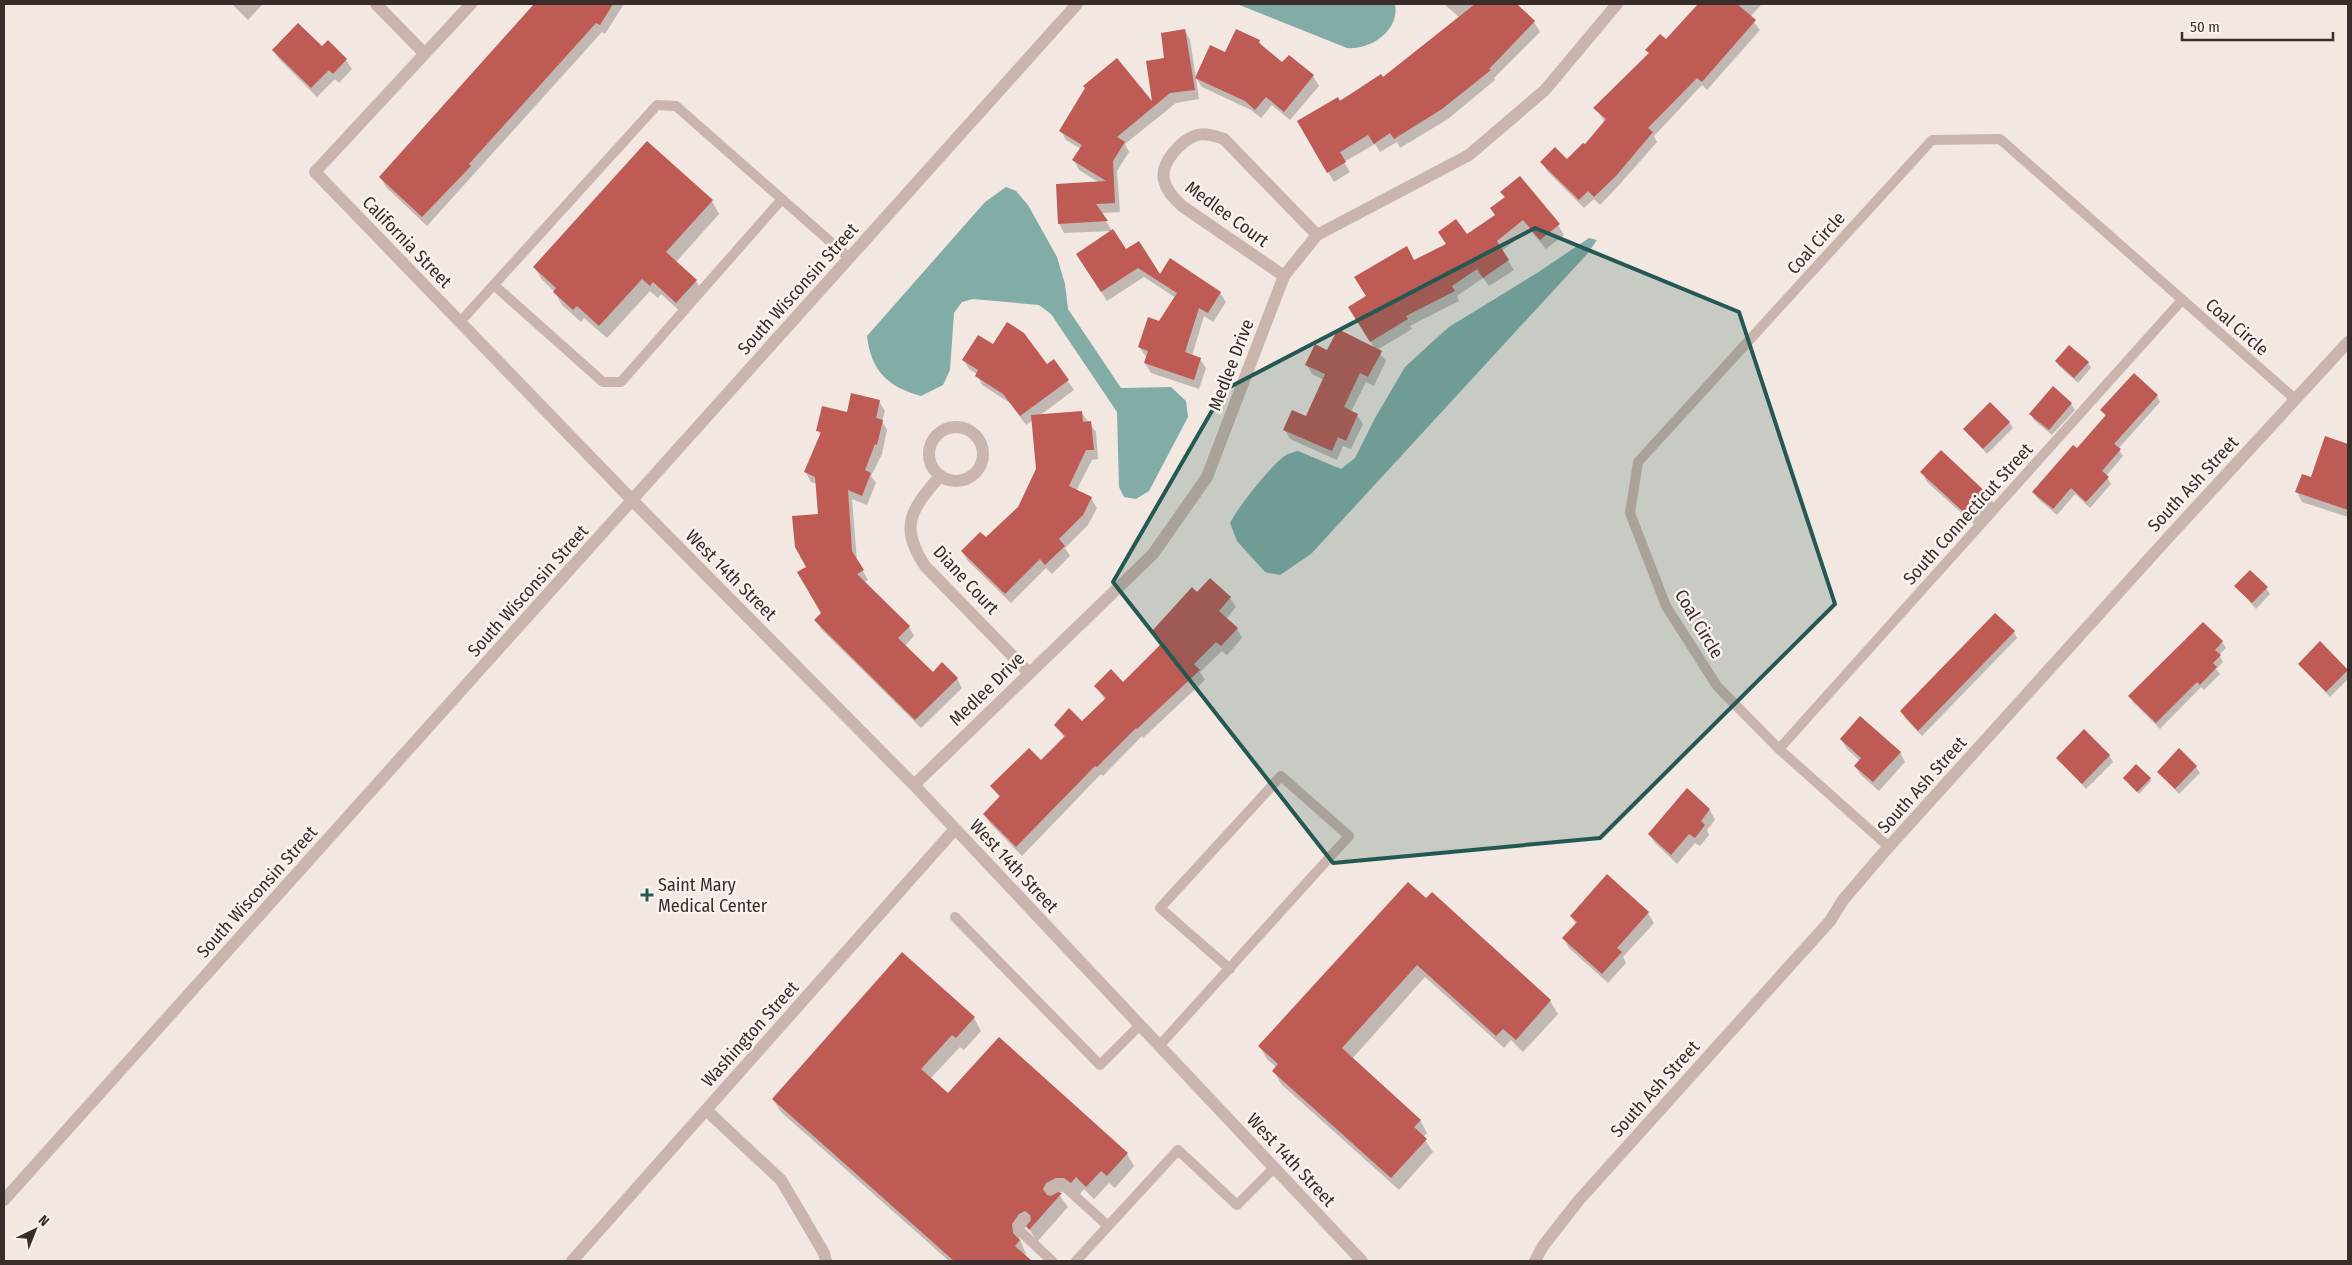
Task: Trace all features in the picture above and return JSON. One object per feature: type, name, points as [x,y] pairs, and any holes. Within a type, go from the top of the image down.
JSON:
[{"type":"street","points":[[376,4],[424,53]]},
{"type":"street","name":"California Street","points":[[471,4],[315,172],[633,501]]},
{"type":"street","name":"South Wisconsin Street","points":[[4,1200],[1077,4]]},
{"type":"street","name":"Medlee Drive","points":[[914,785],[1153,554],[1207,477],[1284,276],[1317,235],[1469,155],[1545,90],[1613,5]]},
{"type":"street","name":"Medlee Court","points":[[1284,276],[1182,206],[1170,194],[1163,178],[1168,160],[1180,146],[1196,136],[1211,134],[1224,140],[1317,235]]},
{"type":"street","name":"South Ash Street","points":[[1535,1261],[1543,1246],[1579,1200],[1830,921],[1843,900],[1889,847],[2348,342]]},
{"type":"street","points":[[955,427],[966,429],[975,435],[981,444],[983,454],[981,465],[975,474],[958,482],[940,476],[932,468],[929,457],[930,446],[935,437],[944,430],[955,427]]},
{"type":"street","name":"Diane Court","points":[[940,476],[915,506],[910,523],[913,547],[925,566],[1029,673]]},
{"type":"street","name":"West 14th Street","points":[[633,501],[914,785],[1362,1261]]},
{"type":"street","name":"Washington Street","points":[[572,1261],[955,829]]},
{"type":"street","points":[[706,1110],[781,1180],[824,1253],[826,1261]]},
{"type":"lane","points":[[460,322],[657,105],[676,106],[850,258]]},
{"type":"lane","name":"Coal Circle","points":[[1889,847],[1779,749],[1717,686],[1666,606],[1630,513],[1638,462],[1932,140],[2000,139],[2295,399]]},
{"type":"lane","points":[[494,285],[603,382],[621,382],[782,199]]},
{"type":"lane","name":"South Connecticut Street","points":[[1779,749],[2182,300]]},
{"type":"lane","points":[[1159,1046],[1230,969],[1350,836],[1281,776],[1160,908],[1230,969]]},
{"type":"lane","points":[[955,917],[1100,1065],[1140,1025]]},
{"type":"lane","points":[[1076,1261],[1178,1150],[1237,1205],[1274,1168]]},
{"type":"lane","points":[[1050,1189],[1056,1185],[1063,1185],[1108,1226]]},
{"type":"lane","points":[[1024,1218],[1019,1224],[1019,1230],[1052,1261]]},
{"type":"highlighted area","points":[[1535,228],[1739,312],[1835,604],[1600,838],[1333,863],[1113,582],[1224,390]]},
{"type":"water","points":[[1237,4],[1395,4],[1395,13],[1393,22],[1388,30],[1374,42],[1356,48],[1347,48]]},
{"type":"water","points":[[1006,187],[1016,191],[1028,205],[1057,257],[1065,284],[1068,309],[1121,388],[1171,387],[1186,401],[1188,417],[1149,491],[1136,499],[1124,497],[1119,487],[1117,412],[1051,314],[1039,305],[973,299],[962,302],[954,313],[950,370],[943,385],[921,396],[899,388],[890,382],[883,376],[872,359],[867,336],[985,202]]},
{"type":"water","points":[[1589,238],[1597,240],[1588,253],[1311,554],[1280,575],[1265,572],[1237,541],[1230,523],[1247,497],[1272,468],[1286,455],[1298,451],[1341,469],[1355,458],[1375,418],[1405,367],[1449,327],[1537,273]]},
{"type":"building","points":[[534,4],[613,4],[600,25],[596,23],[469,164],[471,166],[422,217],[379,177]]},
{"type":"building","points":[[1475,4],[1517,4],[1535,21],[1489,69],[1491,70],[1442,109],[1394,139],[1390,133],[1374,144],[1368,135],[1340,152],[1346,162],[1327,173],[1297,121],[1338,97],[1340,101],[1381,74],[1383,77]]},
{"type":"building","points":[[1698,4],[1737,4],[1756,20],[1702,82],[1697,78],[1648,128],[1653,132],[1616,176],[1594,197],[1588,191],[1579,200],[1540,162],[1555,147],[1567,159],[1583,143],[1585,144],[1606,119],[1593,108],[1649,53],[1645,50],[1660,34],[1666,39]]},
{"type":"building","points":[[298,23],[322,46],[328,40],[347,59],[333,74],[329,70],[311,88],[272,50]]},
{"type":"building","points":[[1185,29],[1195,90],[1170,93],[1117,137],[1125,142],[1113,161],[1115,203],[1096,204],[1108,221],[1058,224],[1056,184],[1106,181],[1072,160],[1082,145],[1059,131],[1085,88],[1083,86],[1117,58],[1152,101],[1146,61],[1164,58],[1161,33]]},
{"type":"building","points":[[1236,29],[1260,40],[1259,43],[1282,62],[1289,55],[1314,75],[1284,112],[1266,97],[1255,110],[1245,101],[1195,78],[1210,45],[1225,52]]},
{"type":"building","points":[[647,141],[713,200],[666,252],[697,280],[676,303],[653,282],[650,286],[642,279],[599,326],[577,306],[573,310],[553,292],[556,288],[533,267]]},
{"type":"building","points":[[1520,176],[1560,224],[1540,240],[1523,220],[1497,241],[1509,260],[1483,278],[1477,269],[1452,286],[1455,291],[1406,316],[1408,319],[1370,342],[1348,307],[1366,296],[1354,277],[1407,246],[1414,260],[1446,244],[1438,232],[1456,219],[1467,234],[1495,215],[1490,208],[1505,197],[1500,192]]},
{"type":"building","points":[[1113,229],[1126,249],[1139,241],[1160,274],[1170,258],[1221,292],[1208,313],[1199,308],[1185,352],[1201,358],[1194,380],[1144,363],[1148,351],[1138,347],[1148,317],[1159,321],[1177,293],[1138,268],[1101,292],[1076,254]]},
{"type":"building","points":[[1007,322],[1024,333],[1047,364],[1054,359],[1069,380],[1020,416],[1003,394],[975,376],[978,370],[962,360],[978,335],[993,344]]},
{"type":"building","points":[[1338,329],[1382,351],[1368,377],[1360,373],[1344,407],[1358,414],[1346,441],[1338,437],[1332,451],[1283,430],[1292,410],[1306,416],[1325,374],[1305,365],[1315,344],[1327,350]]},
{"type":"building","points":[[2069,345],[2089,362],[2074,378],[2055,361]]},
{"type":"building","points":[[2134,373],[2158,395],[2114,444],[2121,449],[2102,471],[2109,477],[2086,502],[2071,488],[2053,509],[2032,492],[2073,445],[2077,448],[2106,415],[2100,410]]},
{"type":"building","points":[[2053,386],[2072,403],[2049,430],[2029,414]]},
{"type":"building","points":[[851,393],[880,400],[876,418],[883,420],[877,445],[875,444],[865,470],[871,473],[862,496],[848,490],[852,551],[864,570],[857,574],[910,626],[898,638],[933,672],[942,662],[958,678],[915,720],[814,620],[821,613],[797,572],[806,567],[795,547],[792,516],[818,514],[815,477],[804,472],[821,432],[816,431],[822,406],[847,412]]},
{"type":"building","points":[[1990,402],[2010,422],[1983,449],[1963,429]]},
{"type":"building","points":[[1082,411],[1083,422],[1091,421],[1094,450],[1086,450],[1069,486],[1092,497],[1083,515],[1059,539],[1065,546],[1045,565],[1040,559],[1005,594],[961,551],[980,532],[986,537],[1018,507],[1036,469],[1031,415]]},
{"type":"building","points":[[2325,436],[2348,444],[2348,510],[2295,492],[2302,474],[2311,477]]},
{"type":"building","points":[[1941,450],[1990,496],[1970,518],[1920,472]]},
{"type":"building","points":[[2250,570],[2268,587],[2252,603],[2234,586]]},
{"type":"building","points":[[1210,578],[1231,597],[1219,611],[1238,628],[1221,646],[1216,642],[1194,664],[1200,670],[1136,728],[1097,767],[1095,766],[1016,847],[983,814],[1000,796],[990,786],[1029,748],[1041,760],[1065,736],[1054,725],[1069,708],[1082,721],[1106,698],[1094,686],[1111,669],[1123,682],[1163,642],[1152,631],[1192,587],[1197,592]]},
{"type":"building","points":[[1995,613],[2015,631],[1918,731],[1900,711]]},
{"type":"building","points":[[2203,622],[2223,641],[2215,650],[2221,655],[2213,663],[2217,667],[2200,685],[2197,682],[2156,723],[2128,696]]},
{"type":"building","points":[[2320,641],[2348,670],[2326,692],[2298,664]]},
{"type":"building","points":[[1860,716],[1901,752],[1873,782],[1854,766],[1861,758],[1840,739]]},
{"type":"building","points":[[2084,729],[2110,755],[2082,784],[2056,758]]},
{"type":"building","points":[[2179,748],[2197,766],[2175,789],[2157,772]]},
{"type":"building","points":[[2136,764],[2151,778],[2137,792],[2123,778]]},
{"type":"building","points":[[1687,788],[1710,809],[1701,821],[1705,825],[1695,838],[1689,834],[1671,855],[1648,834]]},
{"type":"building","points":[[1607,874],[1649,912],[1617,948],[1622,952],[1602,974],[1562,938],[1577,922],[1570,916]]},
{"type":"building","points":[[1408,882],[1426,898],[1432,892],[1551,1000],[1516,1040],[1503,1029],[1496,1036],[1417,965],[1342,1048],[1421,1120],[1414,1127],[1427,1139],[1391,1178],[1272,1071],[1278,1064],[1258,1046]]},
{"type":"building","points":[[902,952],[975,1017],[956,1038],[952,1035],[921,1069],[948,1093],[999,1037],[1128,1153],[1107,1176],[1101,1171],[1086,1187],[1076,1177],[1071,1183],[1064,1178],[1056,1178],[1046,1183],[1043,1189],[1047,1195],[1051,1196],[1058,1192],[1062,1193],[1029,1230],[1026,1226],[1031,1220],[1030,1215],[1025,1211],[1019,1214],[1012,1224],[1013,1233],[1020,1240],[1015,1246],[1032,1261],[954,1261],[772,1099]]},
{"type":"place","name":"Saint Mary Medical Center","points":[[647,895]]}]
